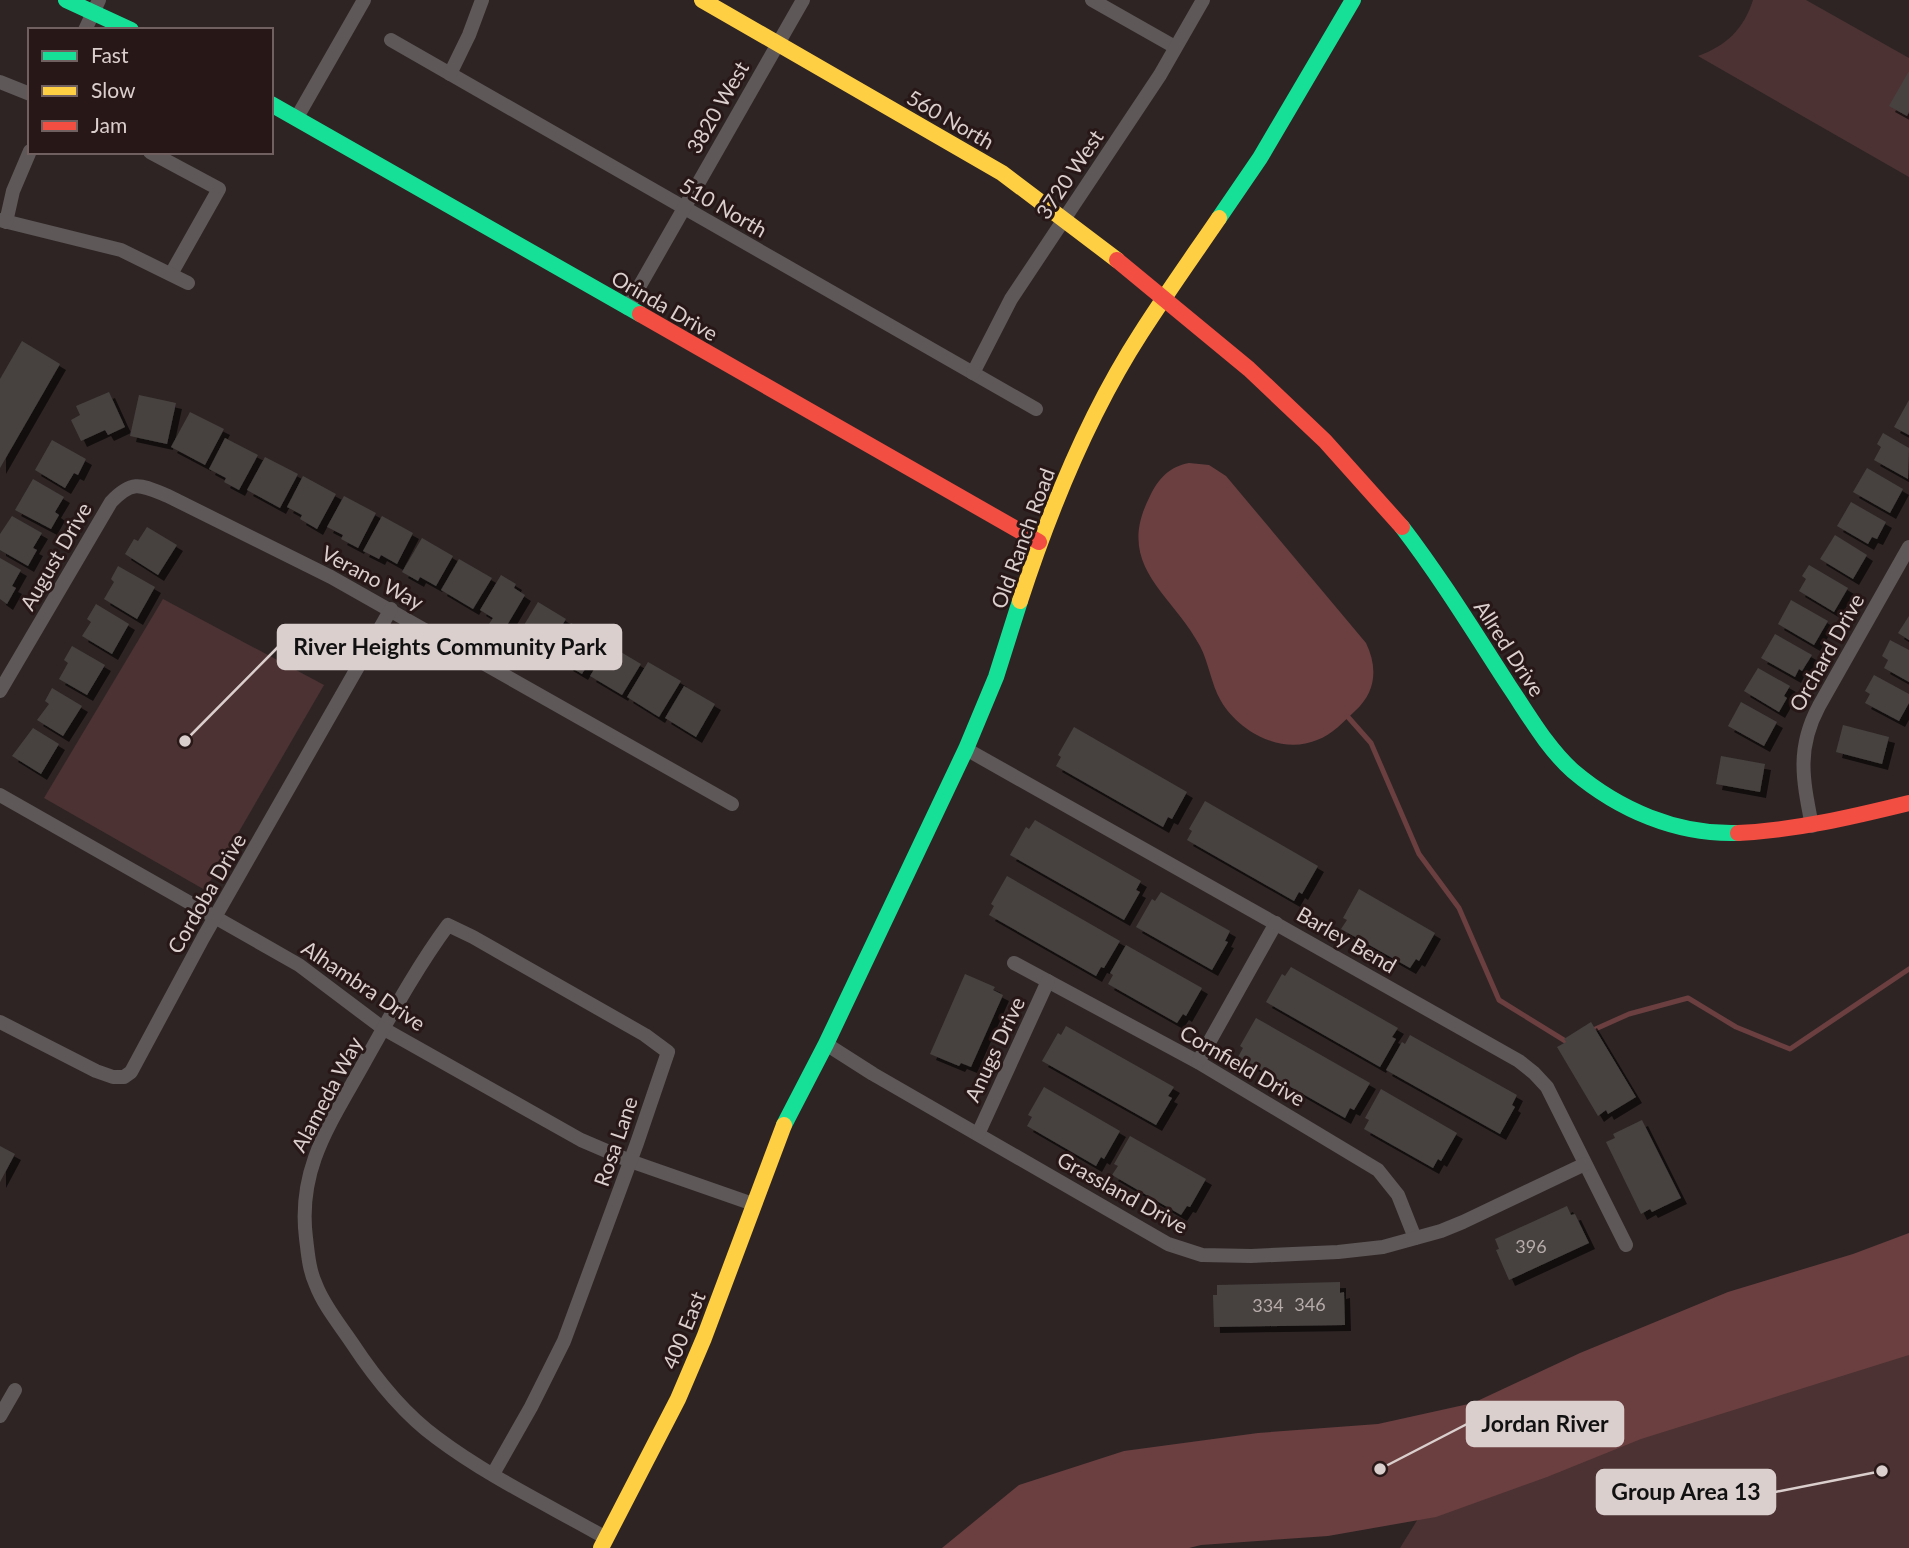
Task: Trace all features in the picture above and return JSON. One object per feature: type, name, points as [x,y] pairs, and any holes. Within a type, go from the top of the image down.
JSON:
[{"type":"street","points":[[65,0],[96,6],[128,28]]},
{"type":"street","points":[[296,119],[364,0]]},
{"type":"street","points":[[450,74],[469,36],[482,0]]},
{"type":"street","name":"560 North","points":[[702,0],[984,162],[1064,217],[1163,298]]},
{"type":"street","name":"3820 West","points":[[627,308],[803,0]]},
{"type":"street","points":[[1091,0],[1175,47]]},
{"type":"street","name":"3720 West","points":[[973,373],[1011,299],[1126,128],[1203,0]]},
{"type":"street","name":"Old Ranch Road","points":[[786,1120],[826,1044],[966,749],[996,677],[1039,542],[1096,412],[1163,298],[1230,206],[1260,158],[1353,0]]},
{"type":"street","points":[[86,28],[96,6]]},
{"type":"street","name":"510 North","points":[[391,40],[1037,409]]},
{"type":"street","points":[[0,82],[28,93]]},
{"type":"street","name":"Orinda Drive","points":[[273,105],[1039,542]]},
{"type":"street","points":[[29,154],[3,221],[121,250],[188,283]]},
{"type":"street","points":[[154,154],[219,189],[171,274]]},
{"type":"street","name":"Allred Drive","points":[[1163,298],[1239,360],[1287,404],[1379,499],[1424,557],[1539,731],[1571,769],[1590,785],[1631,810],[1654,820],[1701,831],[1751,833],[1812,825],[1909,803]]},
{"type":"street","name":"Verano Way","points":[[133,486],[168,496],[331,577],[732,804]]},
{"type":"street","name":"August Drive","points":[[0,691],[111,502],[123,490],[133,486]]},
{"type":"street","name":"Orchard Drive","points":[[1812,825],[1802,771],[1806,733],[1909,547]]},
{"type":"street","name":"Cordoba Drive","points":[[0,1022],[96,1071],[113,1077],[124,1077],[131,1072],[215,918],[391,610]]},
{"type":"street","name":"Barley Bend","points":[[966,749],[1519,1061],[1547,1087],[1626,1245]]},
{"type":"street","name":"Alhambra Drive","points":[[0,795],[299,965],[384,1029],[581,1140],[630,1161],[753,1204]]},
{"type":"street","points":[[1198,1062],[1276,923]]},
{"type":"street","name":"Alameda Way","points":[[448,925],[435,942],[319,1145],[307,1177],[303,1217],[308,1260],[316,1286],[329,1308],[367,1366],[398,1403],[435,1437],[604,1543]]},
{"type":"street","name":"Rosa Lane","points":[[448,925],[645,1035],[668,1052],[564,1341],[493,1474]]},
{"type":"street","name":"Cornfield Drive","points":[[1014,963],[1198,1062],[1378,1170],[1398,1195],[1415,1238]]},
{"type":"street","name":"Anugs Drive","points":[[978,1134],[1048,981]]},
{"type":"street","name":"Grassland Drive","points":[[826,1044],[873,1074],[1168,1244],[1202,1255],[1251,1256],[1383,1247],[1463,1222],[1585,1164]]},
{"type":"street","name":"400 East","points":[[604,1543],[678,1399],[704,1338],[786,1120]]},
{"type":"street","points":[[0,1416],[15,1390]]},
{"type":"shaded area","points":[[1753,0],[1806,0],[1909,58],[1909,177],[1698,56],[1733,35],[1745,20]]},
{"type":"shaded area","points":[[1189,463],[1209,465],[1226,476],[1366,643],[1373,670],[1371,688],[1362,704],[1322,738],[1290,745],[1263,738],[1239,722],[1221,701],[1200,646],[1142,560],[1139,541],[1141,520],[1150,496],[1165,474]]},
{"type":"shaded area","points":[[163,599],[324,685],[205,890],[44,798]]},
{"type":"shaded area","points":[[1909,1233],[1909,1355],[1641,1439],[1436,1517],[1328,1536],[1189,1548],[942,1548],[1019,1485],[1124,1451],[1258,1433],[1378,1424],[1473,1403],[1580,1353],[1728,1292],[1853,1254]]},
{"type":"shaded area","points":[[1909,1334],[1909,1548],[1400,1548],[1426,1506]]},
{"type":"building","points":[[1909,71],[1909,112],[1907,116],[1889,106]]},
{"type":"building","points":[[22,341],[60,364],[0,468],[0,379]]},
{"type":"building","points":[[109,392],[125,427],[108,435],[105,430],[81,441],[71,420],[80,415],[76,406]]},
{"type":"building","points":[[139,395],[176,403],[167,444],[130,436]]},
{"type":"building","points":[[1909,400],[1909,435],[1894,427]]},
{"type":"building","points":[[190,412],[224,429],[205,465],[171,447]]},
{"type":"building","points":[[1883,433],[1909,448],[1908,479],[1874,460],[1881,447],[1877,444]]},
{"type":"building","points":[[225,438],[258,455],[239,490],[224,482],[226,478],[209,469]]},
{"type":"building","points":[[52,440],[86,459],[78,475],[74,473],[65,488],[35,470]]},
{"type":"building","points":[[265,457],[298,474],[280,508],[247,490]]},
{"type":"building","points":[[1867,468],[1903,489],[1890,513],[1853,492]]},
{"type":"building","points":[[303,476],[336,494],[317,529],[300,519],[302,515],[287,507]]},
{"type":"building","points":[[33,479],[64,497],[55,512],[59,515],[51,529],[15,510]]},
{"type":"building","points":[[344,496],[376,513],[358,548],[341,539],[343,535],[327,527]]},
{"type":"building","points":[[1851,502],[1886,522],[1877,539],[1872,537],[1868,544],[1837,526]]},
{"type":"building","points":[[12,516],[42,533],[33,548],[37,550],[28,566],[0,550],[0,534]]},
{"type":"building","points":[[382,516],[413,533],[397,564],[381,555],[379,559],[363,551]]},
{"type":"building","points":[[147,527],[177,545],[158,575],[125,554],[134,539],[138,541]]},
{"type":"building","points":[[1835,535],[1867,555],[1853,579],[1820,559]]},
{"type":"building","points":[[422,538],[453,556],[436,586],[420,577],[418,581],[402,572]]},
{"type":"building","points":[[0,558],[21,570],[12,586],[16,588],[7,604],[0,599]]},
{"type":"building","points":[[459,559],[492,578],[473,609],[441,590]]},
{"type":"building","points":[[1809,565],[1848,588],[1834,612],[1799,591],[1806,579],[1802,576]]},
{"type":"building","points":[[118,566],[155,587],[137,619],[104,599],[114,582],[111,579]]},
{"type":"building","points":[[501,575],[516,584],[514,588],[525,595],[503,632],[489,624],[493,618],[480,610]]},
{"type":"building","points":[[1791,600],[1828,621],[1814,645],[1778,624]]},
{"type":"building","points":[[538,602],[566,619],[546,652],[518,635]]},
{"type":"building","points":[[96,604],[129,624],[112,654],[82,636],[91,622],[87,619]]},
{"type":"building","points":[[1909,616],[1909,640],[1898,633]]},
{"type":"building","points":[[571,623],[602,641],[582,674],[567,665],[569,661],[554,652]]},
{"type":"building","points":[[1775,634],[1812,655],[1795,677],[1761,658]]},
{"type":"building","points":[[1890,640],[1909,650],[1909,682],[1884,668],[1888,660],[1882,656]]},
{"type":"building","points":[[609,645],[641,664],[622,695],[590,676]]},
{"type":"building","points":[[72,646],[105,665],[87,695],[59,679],[68,663],[64,660]]},
{"type":"building","points":[[648,662],[681,681],[659,717],[627,697]]},
{"type":"building","points":[[1758,668],[1790,686],[1779,712],[1744,691]]},
{"type":"building","points":[[1874,675],[1909,694],[1909,703],[1899,721],[1865,703],[1870,694],[1865,691]]},
{"type":"building","points":[[684,686],[715,704],[696,737],[665,718]]},
{"type":"building","points":[[52,688],[82,706],[63,736],[37,720],[49,704],[45,701]]},
{"type":"building","points":[[1741,702],[1777,722],[1764,746],[1728,726]]},
{"type":"building","points":[[1843,725],[1889,737],[1882,764],[1836,752]]},
{"type":"building","points":[[1074,727],[1187,792],[1172,819],[1168,817],[1163,827],[1056,766],[1061,757],[1058,755]]},
{"type":"building","points":[[33,728],[59,744],[41,774],[12,756]]},
{"type":"building","points":[[1721,756],[1765,764],[1760,792],[1716,784]]},
{"type":"building","points":[[1205,801],[1318,866],[1302,894],[1299,892],[1294,901],[1187,840],[1192,831],[1189,829]]},
{"type":"building","points":[[1035,820],[1141,881],[1136,890],[1140,892],[1124,920],[1010,855],[1026,827],[1029,829]]},
{"type":"building","points":[[1007,876],[1120,941],[1096,976],[989,915],[994,906],[991,904]]},
{"type":"building","points":[[1359,889],[1435,933],[1419,961],[1416,959],[1410,968],[1341,929],[1347,920],[1343,918]]},
{"type":"building","points":[[1161,892],[1230,931],[1225,941],[1228,942],[1212,970],[1136,927],[1152,899],[1155,901]]},
{"type":"building","points":[[1126,945],[1202,988],[1186,1016],[1183,1014],[1177,1023],[1108,984],[1113,975],[1110,973]]},
{"type":"building","points":[[1291,967],[1398,1028],[1392,1037],[1396,1039],[1380,1067],[1266,1002],[1282,974],[1285,976]]},
{"type":"building","points":[[965,974],[995,987],[993,990],[1003,995],[971,1067],[961,1063],[959,1066],[930,1054]]},
{"type":"building","points":[[1256,1018],[1370,1083],[1354,1110],[1350,1108],[1345,1118],[1238,1057],[1243,1048],[1240,1046]]},
{"type":"building","points":[[1591,1022],[1636,1097],[1608,1114],[1606,1110],[1598,1116],[1557,1047],[1566,1042],[1564,1039]]},
{"type":"building","points":[[1066,1026],[1174,1087],[1168,1096],[1172,1098],[1156,1125],[1042,1061],[1058,1033],[1061,1035]]},
{"type":"building","points":[[1410,1035],[1517,1095],[1512,1105],[1515,1107],[1500,1134],[1386,1070],[1402,1042],[1405,1044]]},
{"type":"building","points":[[1044,1087],[1120,1131],[1104,1159],[1101,1157],[1096,1166],[1027,1126],[1032,1117],[1028,1115]]},
{"type":"building","points":[[1381,1089],[1457,1133],[1441,1161],[1438,1159],[1433,1168],[1364,1129],[1369,1120],[1365,1118]]},
{"type":"building","points":[[1642,1120],[1681,1198],[1652,1212],[1650,1209],[1641,1214],[1606,1142],[1615,1138],[1613,1134]]},
{"type":"building","points":[[1130,1136],[1206,1179],[1190,1207],[1187,1206],[1181,1215],[1112,1175],[1118,1166],[1114,1164]]},
{"type":"building","points":[[0,1146],[15,1154],[0,1182]]},
{"type":"building","points":[[1567,1206],[1571,1215],[1575,1214],[1589,1243],[1509,1280],[1496,1250],[1499,1249],[1495,1239]]},
{"type":"building","points":[[1340,1282],[1340,1293],[1344,1292],[1345,1325],[1214,1327],[1213,1295],[1217,1295],[1217,1285]]},
{"type":"waterway","points":[[1348,717],[1371,743],[1419,854],[1459,908],[1499,1000],[1567,1042],[1570,1041]]},
{"type":"waterway","points":[[1591,1031],[1629,1014],[1688,998],[1736,1027],[1790,1049],[1909,969]]},
{"type":"traffic: fast","points":[[66,0],[127,28]]},
{"type":"traffic: fast","points":[[1219,218],[1260,158],[1353,0]]},
{"type":"traffic: fast","points":[[273,105],[640,314]]},
{"type":"traffic: fast","points":[[1402,527],[1444,585],[1538,730],[1573,771],[1629,808],[1671,825],[1715,833],[1738,833]]},
{"type":"traffic: fast","points":[[784,1125],[826,1044],[966,749],[996,677],[1020,601]]},
{"type":"traffic: slow","points":[[702,0],[1002,173],[1117,260]]},
{"type":"traffic: slow","points":[[1020,601],[1057,497],[1104,397],[1141,333],[1219,218]]},
{"type":"traffic: slow","points":[[601,1548],[678,1399],[704,1338],[784,1125]]},
{"type":"traffic: jam","points":[[1117,260],[1249,369],[1325,441],[1402,527]]},
{"type":"traffic: jam","points":[[640,314],[1039,542]]},
{"type":"traffic: jam","points":[[1738,833],[1803,826],[1909,803]]},
{"type":"place","name":"River Heights Community Park","points":[[185,741]]},
{"type":"place","name":"Jordan River","points":[[1380,1469]]},
{"type":"place","name":"Group Area 13","points":[[1882,1471]]}]
